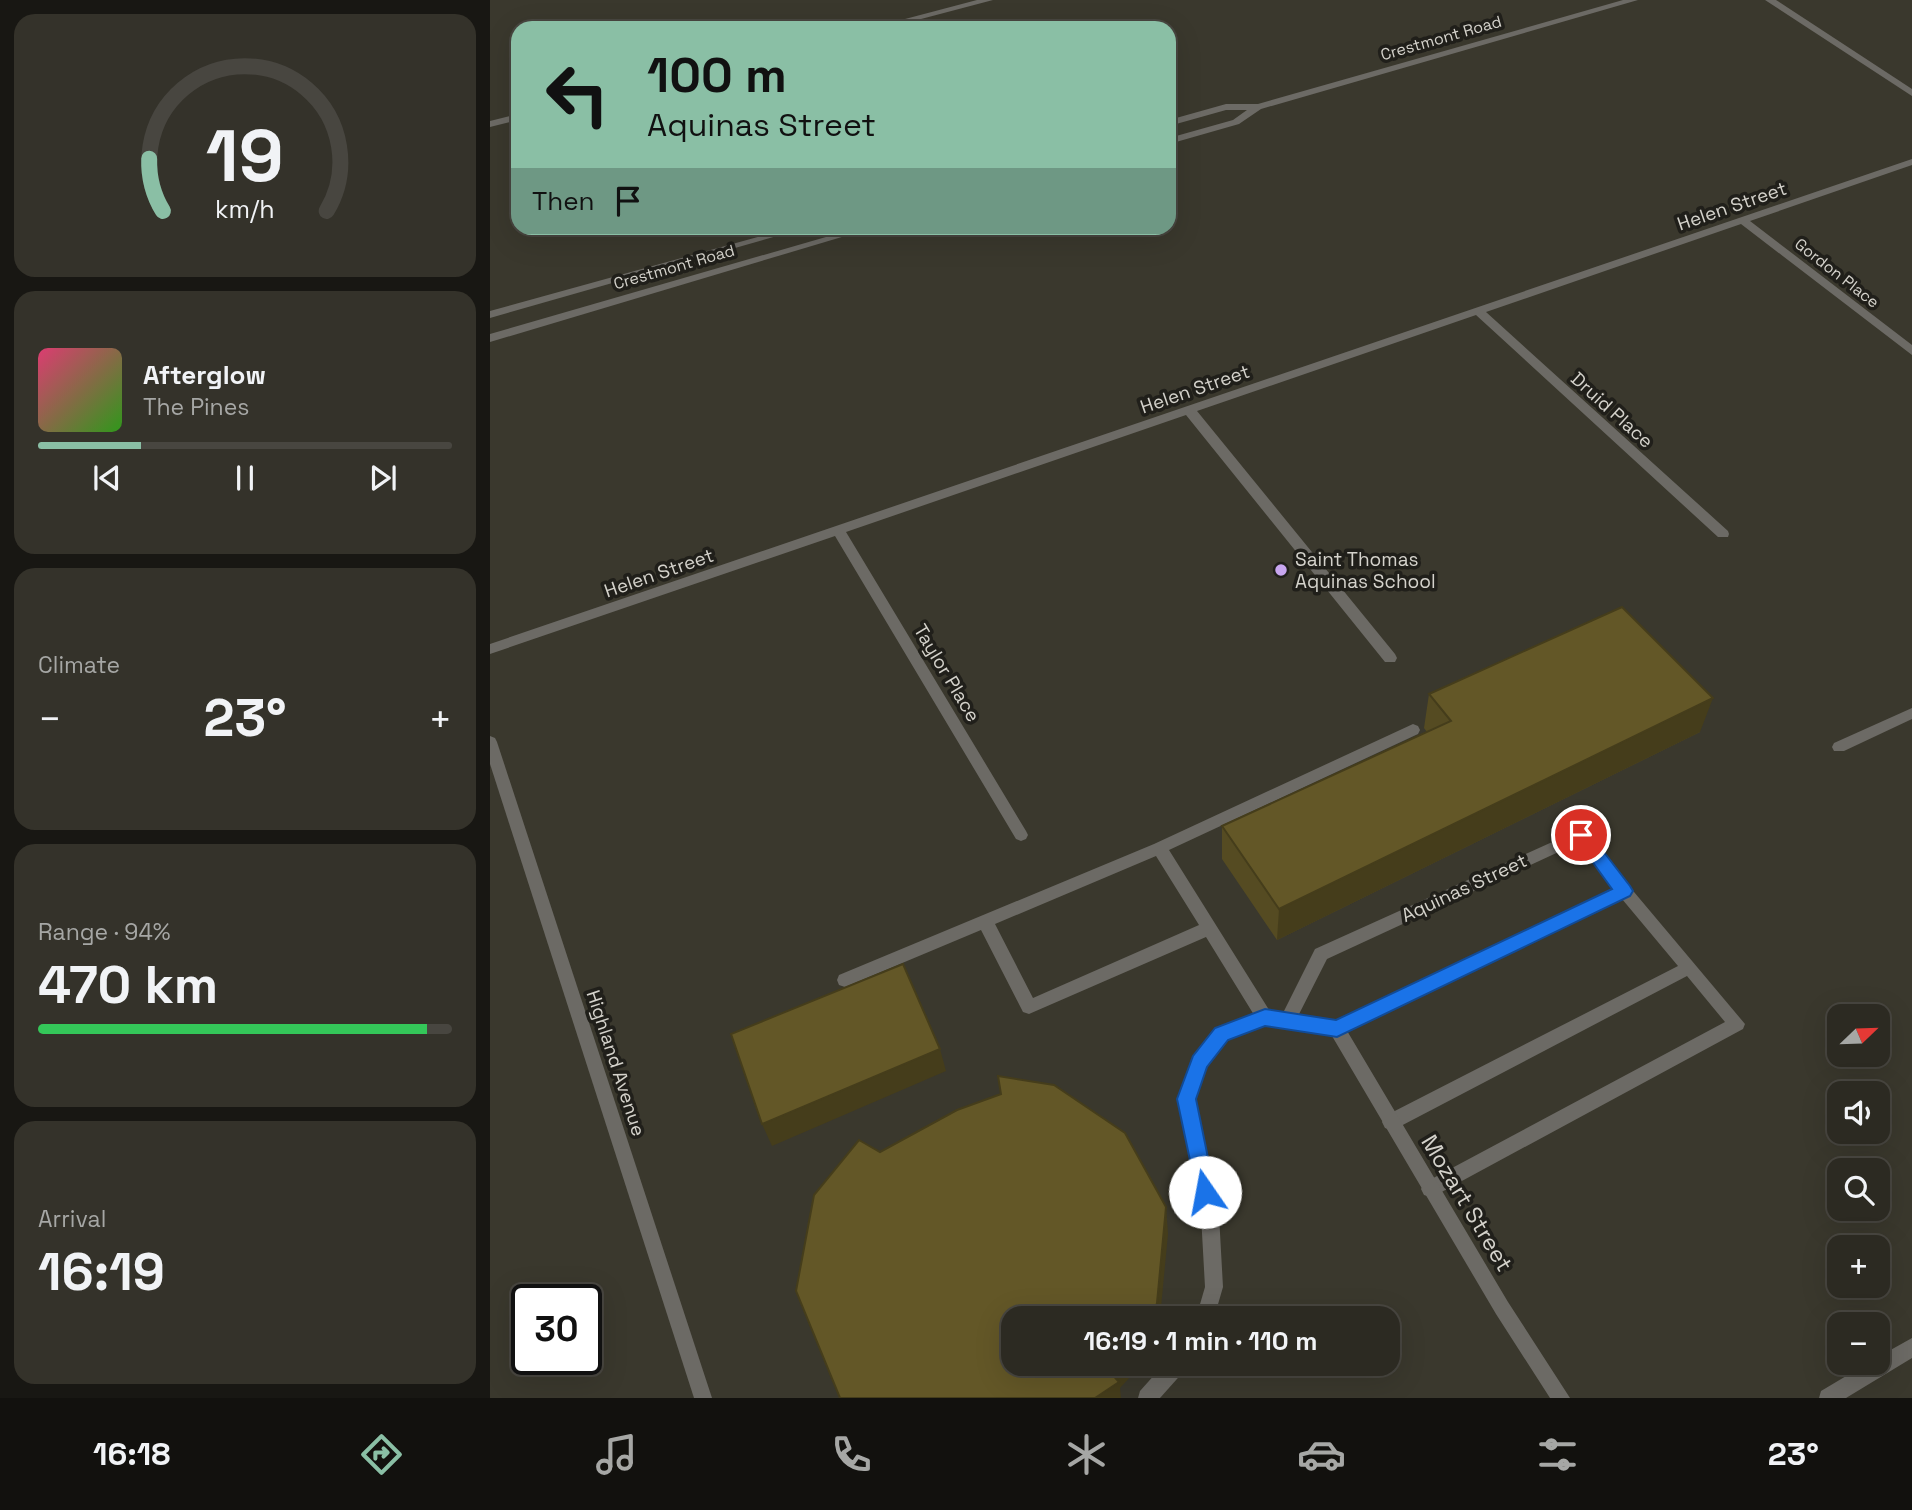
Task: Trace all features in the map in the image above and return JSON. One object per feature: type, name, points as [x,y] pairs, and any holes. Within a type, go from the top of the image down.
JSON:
[{"type":"street","points":[[904,21],[988,0]]},
{"type":"street","name":"Crestmont Road","points":[[1176,121],[1226,107],[1258,107],[1633,0]]},
{"type":"street","points":[[1770,0],[1912,93]]},
{"type":"street","name":"Crestmont Road","points":[[1176,139],[1237,122],[1258,107]]},
{"type":"street","points":[[490,124],[511,119]]},
{"type":"street","name":"Helen Street","points":[[490,649],[1912,162]]},
{"type":"street","name":"Gordon Place","points":[[1742,220],[1912,351]]},
{"type":"street","name":"Crestmont Road","points":[[490,315],[775,235]]},
{"type":"street","name":"Crestmont Road","points":[[490,338],[843,235]]},
{"type":"street","name":"Druid Place","points":[[1478,311],[1723,534]]},
{"type":"street","points":[[1189,410],[1390,658]]},
{"type":"street","name":"Taylor Place","points":[[839,531],[1021,835]]},
{"type":"street","points":[[1839,747],[1912,713]]},
{"type":"street","points":[[845,980],[1159,848],[1413,730]]},
{"type":"street","name":"Highland Avenue","points":[[490,742],[703,1398]]},
{"type":"street","name":"Aquinas Street","points":[[1287,1021],[1321,954],[1581,835],[1624,891],[1737,1024],[1430,1189]]},
{"type":"street","points":[[1159,848],[1265,1018]]},
{"type":"street","points":[[1208,1306],[1214,1287],[1210,1215],[1186,1099],[1199,1062],[1221,1034],[1265,1018],[1337,1029],[1624,891]]},
{"type":"street","points":[[985,921],[1029,1007],[1209,928]]},
{"type":"street","points":[[1391,1122],[1688,968]]},
{"type":"street","name":"Mozart Street","points":[[1337,1029],[1502,1308],[1561,1398]]},
{"type":"street","points":[[1828,1398],[1912,1347]]},
{"type":"street","points":[[1147,1398],[1166,1376]]},
{"type":"building","points":[[1622,607],[1713,698],[1279,909],[1222,826],[1451,721],[1429,694]]},
{"type":"building","points":[[903,964],[940,1049],[762,1124],[731,1034]]},
{"type":"building","points":[[998,1076],[1054,1085],[1125,1133],[1166,1207],[1156,1306],[1001,1306],[1001,1376],[1114,1376],[1119,1382],[1095,1398],[840,1398],[796,1291],[814,1195],[859,1140],[880,1152],[957,1110],[1001,1094]]},
{"type":"place","name":"Saint Thomas Aquinas School","points":[[1281,570]]},
{"type":"route","points":[[1205,1192],[1186,1099],[1199,1062],[1221,1034],[1265,1018],[1337,1029],[1624,891],[1581,835]]}]
